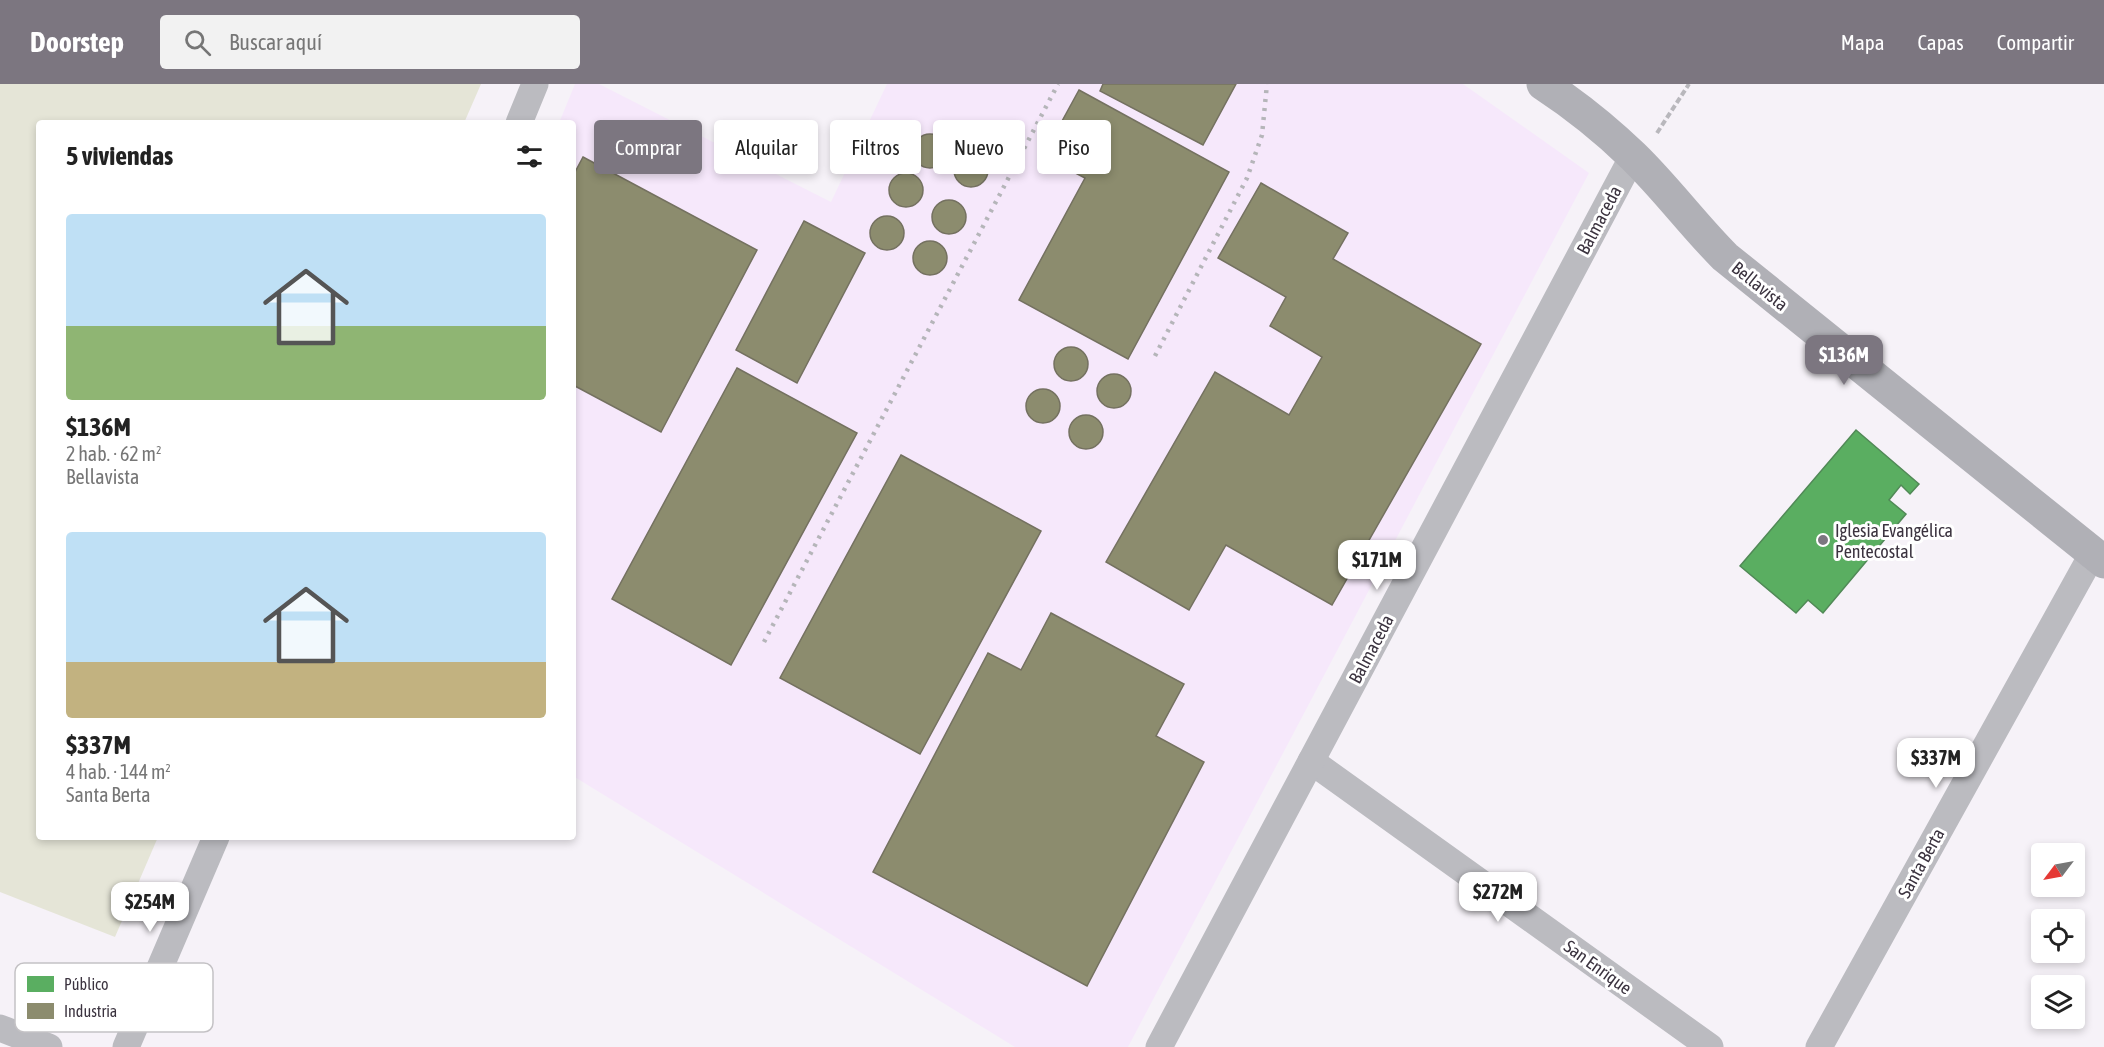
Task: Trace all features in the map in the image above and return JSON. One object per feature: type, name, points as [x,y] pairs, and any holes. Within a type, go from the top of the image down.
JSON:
[{"type":"street","points":[[520,120],[535,84]]},
{"type":"street","name":"Bellavista","points":[[1544,84],[1569,101],[1633,156],[1725,257],[2098,558]]},
{"type":"street","name":"Balmaceda","points":[[1159,1047],[1633,156]]},
{"type":"street","name":"Santa Berta","points":[[1819,1047],[2098,558]]},
{"type":"street","name":"San Enrique","points":[[1311,762],[1710,1047]]},
{"type":"street","points":[[162,963],[215,840]]},
{"type":"street","points":[[0,1028],[49,1047]]},
{"type":"street","points":[[126,1047],[132,1032]]},
{"type":"path","points":[[1633,156],[1660,130],[1689,84]]},
{"type":"shaded area","points":[[0,84],[481,84],[465,120],[36,120],[36,840],[157,840],[115,937],[0,892]]},
{"type":"shaded area","points":[[575,84],[599,84],[670,120],[594,120],[594,174],[702,174],[702,136],[714,142],[714,174],[776,174],[831,202],[844,174],[921,174],[921,120],[870,120],[887,84],[1463,84],[1589,173],[1128,1047],[1015,1047],[576,778],[576,120],[560,120]]},
{"type":"building: Público","name":"Iglesia Evangélica Pentecostal","points":[[1856,430],[1919,484],[1910,494],[1901,485],[1889,500],[1906,514],[1823,613],[1808,600],[1796,613],[1740,566]]},
{"type":"building: Industria","points":[[1103,84],[1236,84],[1203,145],[1100,91]]},
{"type":"building: Industria","points":[[1079,90],[1229,172],[1128,359],[1019,300],[1085,178],[1077,174],[1111,174],[1111,120],[1063,120]]},
{"type":"building: Industria","points":[[933,134],[933,168],[930,168],[921,165],[921,137]]},
{"type":"building: Industria","points":[[583,157],[594,163],[594,174],[615,174],[757,250],[661,432],[576,387],[576,170]]},
{"type":"building: Industria","points":[[899,174],[913,174],[922,183],[922,197],[913,206],[899,206],[890,197],[890,183]]},
{"type":"building: Industria","points":[[955,174],[987,174],[978,186],[971,187],[964,186]]},
{"type":"building: Industria","points":[[1261,183],[1348,233],[1333,259],[1481,344],[1332,605],[1226,545],[1189,610],[1106,562],[1215,372],[1289,415],[1322,357],[1270,326],[1286,297],[1218,258]]},
{"type":"building: Industria","points":[[949,200],[961,205],[966,217],[961,229],[949,234],[937,229],[932,217],[937,205]]},
{"type":"building: Industria","points":[[887,216],[899,221],[904,233],[899,245],[887,250],[875,245],[870,233],[875,221]]},
{"type":"building: Industria","points":[[804,221],[865,253],[797,383],[736,350]]},
{"type":"building: Industria","points":[[930,241],[942,246],[947,258],[942,270],[930,275],[918,270],[913,258],[918,246]]},
{"type":"building: Industria","points":[[1071,347],[1083,352],[1088,364],[1083,376],[1071,381],[1059,376],[1054,364],[1059,352]]},
{"type":"building: Industria","points":[[737,368],[857,433],[731,665],[612,599]]},
{"type":"building: Industria","points":[[1114,374],[1126,379],[1131,391],[1126,403],[1114,408],[1102,403],[1097,391],[1102,379]]},
{"type":"building: Industria","points":[[1043,389],[1055,394],[1060,406],[1055,418],[1043,423],[1031,418],[1026,406],[1031,394]]},
{"type":"building: Industria","points":[[1086,415],[1098,420],[1103,432],[1098,444],[1086,449],[1074,444],[1069,432],[1074,420]]},
{"type":"building: Industria","points":[[901,455],[1041,531],[920,754],[780,678]]},
{"type":"building: Industria","points":[[1051,613],[1184,684],[1156,736],[1204,762],[1087,986],[873,872],[988,653],[1021,670]]},
{"type":"railway","points":[[764,642],[1058,84]]},
{"type":"railway","points":[[1155,356],[1247,178],[1262,135],[1267,84]]},
{"type":"place","name":"Iglesia Evangélica Pentecostal","points":[[1823,540]]}]
